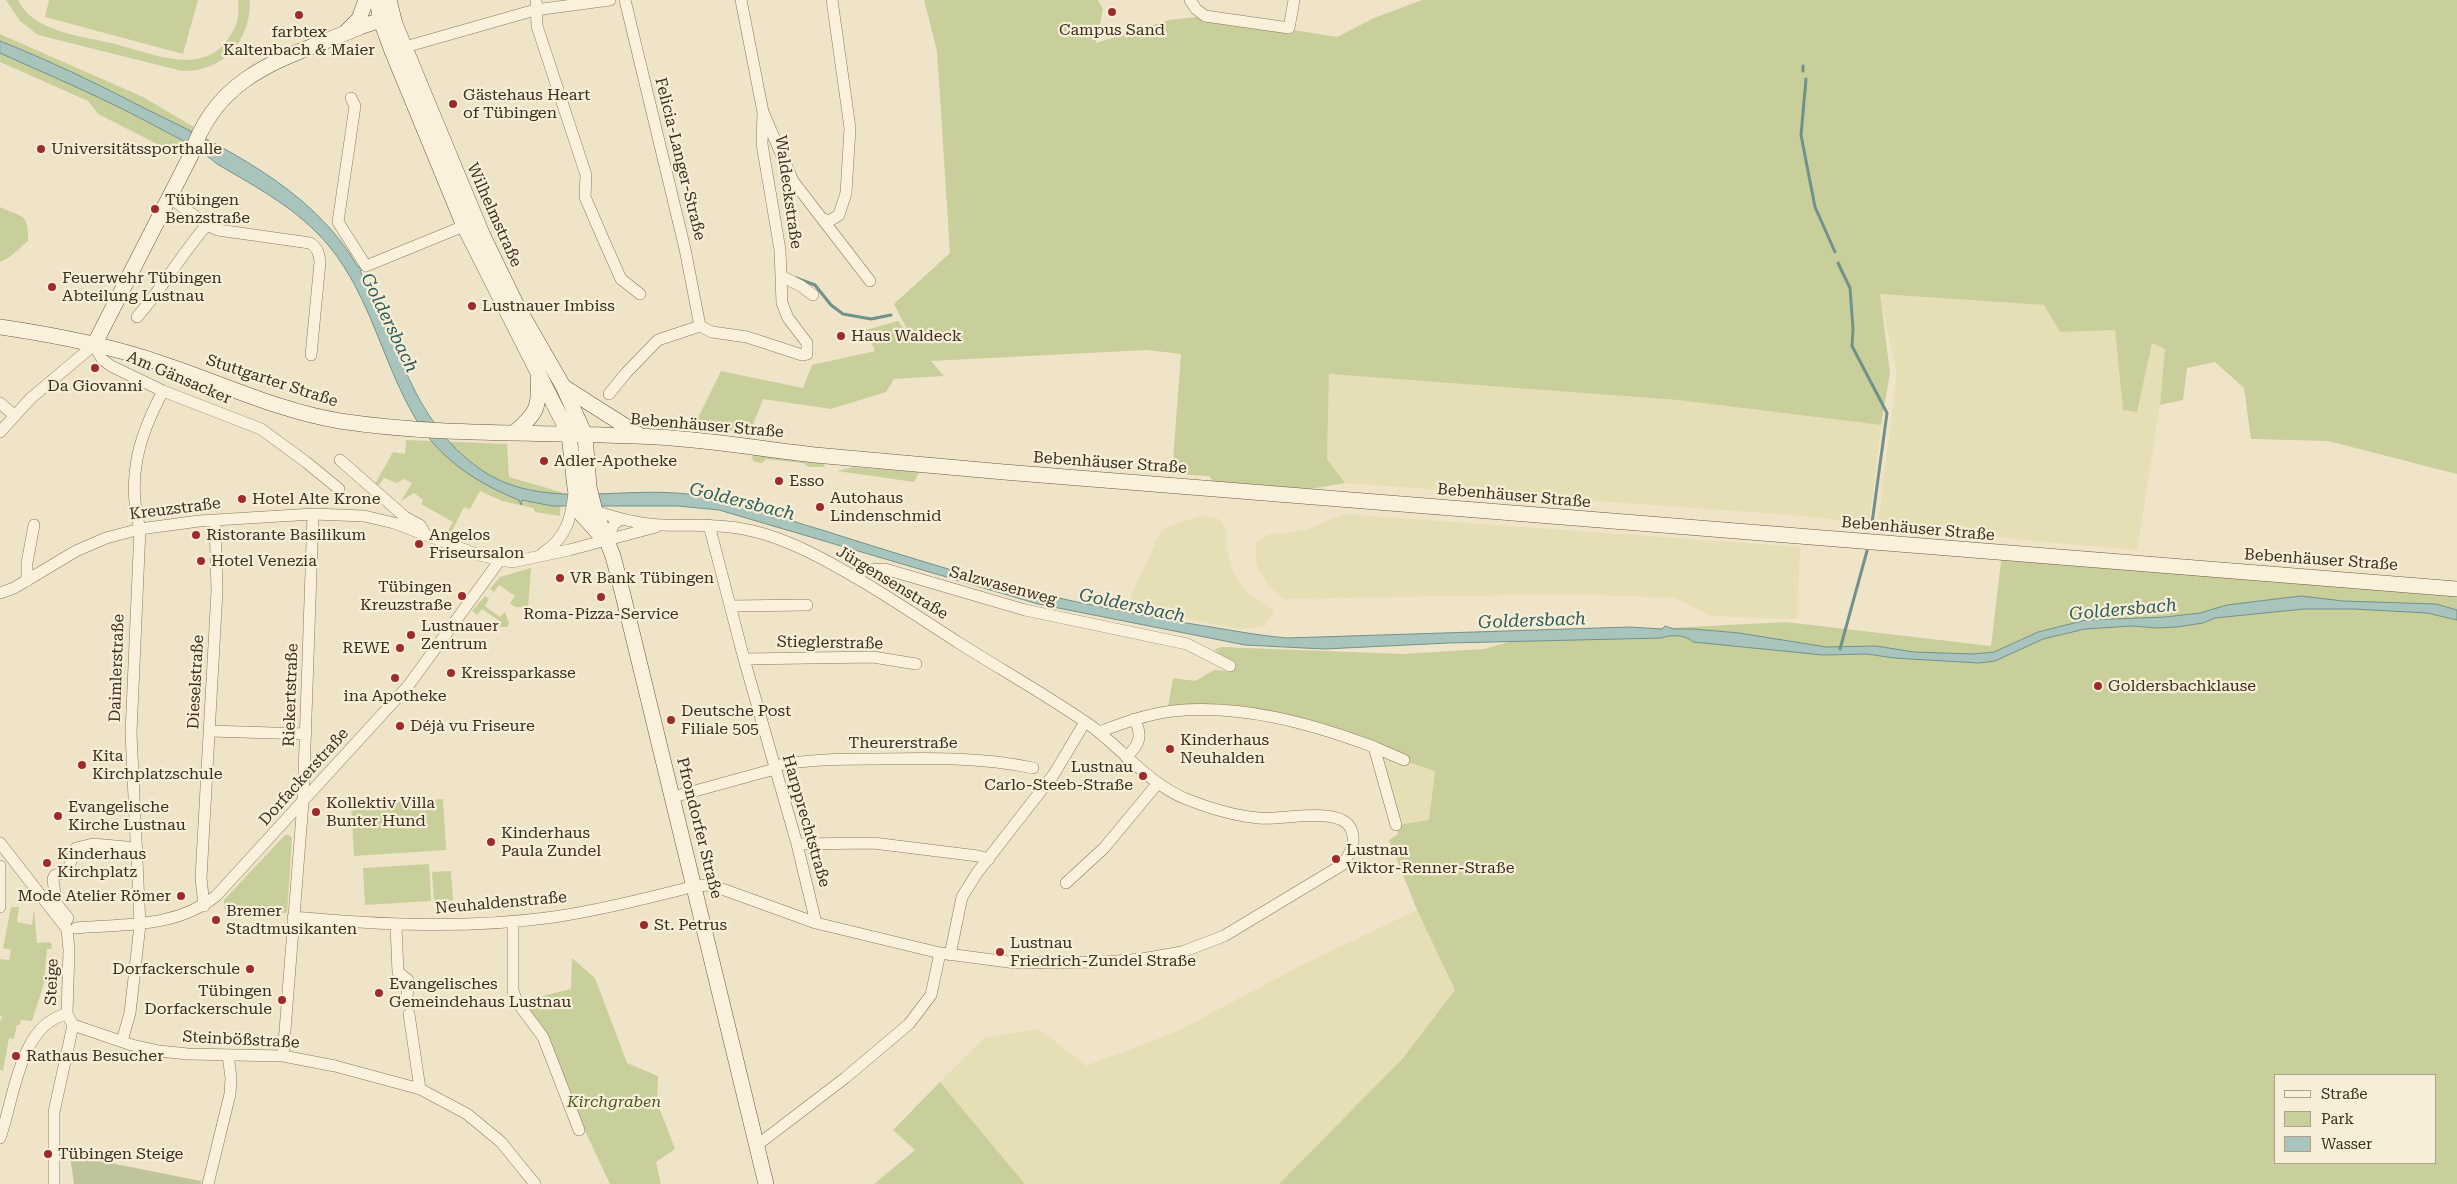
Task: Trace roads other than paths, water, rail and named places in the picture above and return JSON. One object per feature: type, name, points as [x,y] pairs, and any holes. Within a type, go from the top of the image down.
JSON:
[{"type":"main road","points":[[341,36],[358,20],[366,0]]},
{"type":"main road","name":"Wilhelmstraße","points":[[377,0],[398,49],[464,226],[569,434]]},
{"type":"main road","name":"Wilhelmstraße","points":[[388,24],[389,0]]},
{"type":"main road","points":[[94,345],[201,136],[220,115],[249,86],[279,62],[341,36],[388,24]]},
{"type":"main road","points":[[327,42],[388,24]]},
{"type":"main road","name":"Wilhelmstraße","points":[[398,49],[493,259],[523,318],[563,386],[585,435]]},
{"type":"main road","name":"Stuttgarter Straße","points":[[0,327],[94,345],[161,363],[260,399],[329,418],[436,431],[569,434]]},
{"type":"main road","points":[[514,433],[530,418],[538,405],[538,375]]},
{"type":"main road","points":[[563,386],[641,436]]},
{"type":"main road","name":"Bebenhäuser Straße","points":[[569,434],[641,436],[921,465],[2457,589]]},
{"type":"main road","name":"Pfrondorfer Straße","points":[[569,434],[582,488]]},
{"type":"main road","name":"Pfrondorfer Straße","points":[[585,435],[582,488],[583,513],[606,541],[616,567],[766,1184]]},
{"type":"street","points":[[398,49],[536,5],[610,0]]},
{"type":"street","name":"Felicia-Langer-Straße","points":[[625,0],[685,249],[700,326]]},
{"type":"street","points":[[738,0],[763,112],[793,181],[870,281]]},
{"type":"street","points":[[822,219],[829,221],[839,215],[846,193],[849,160],[850,128],[832,0]]},
{"type":"street","points":[[1190,0],[1196,9],[1205,16],[1289,28],[1294,0]]},
{"type":"street","points":[[536,5],[538,26],[586,176],[585,197],[621,279],[640,294]]},
{"type":"street","points":[[351,98],[355,106],[338,222],[366,266],[464,226]]},
{"type":"street","name":"Waldeckstraße","points":[[700,326],[712,332],[747,337],[802,355],[807,354],[807,343],[788,318],[782,303],[783,277],[778,232],[762,144],[763,112]]},
{"type":"street","points":[[169,197],[207,225],[232,233],[310,243],[315,246],[320,262],[311,356]]},
{"type":"street","points":[[137,317],[156,295],[188,246],[207,225]]},
{"type":"street","points":[[783,277],[801,286],[813,295]]},
{"type":"street","points":[[610,394],[626,373],[658,340],[700,326]]},
{"type":"street","points":[[0,432],[14,415],[94,345]]},
{"type":"street","name":"Am Gänsacker","points":[[94,345],[102,359],[111,366],[163,391],[261,430],[306,462],[339,489]]},
{"type":"street","name":"Daimlerstraße","points":[[122,1041],[130,1013],[140,925],[131,733],[140,529],[133,496],[135,468],[146,424],[163,391]]},
{"type":"street","points":[[0,403],[14,415]]},
{"type":"street","name":"Kreuzstraße","points":[[340,460],[405,516],[420,525],[426,535]]},
{"type":"street","name":"Kreuzstraße","points":[[538,556],[554,546],[583,513]]},
{"type":"street","name":"Jürgensenstraße","points":[[583,513],[662,525],[709,525],[747,530],[774,537],[807,551],[854,577],[1085,722],[1158,783],[1175,794],[1237,815],[1287,819],[1332,815],[1349,824],[1354,842],[1342,865],[1224,936],[1182,952],[1142,959],[1081,963],[1016,963],[945,954]]},
{"type":"street","name":"Kreuzstraße","points":[[0,593],[27,581],[76,551],[106,538],[140,529],[215,520],[313,514],[364,516],[394,523],[465,550],[512,562],[606,541]]},
{"type":"street","name":"Riekertstraße","points":[[282,1056],[303,802],[313,514]]},
{"type":"street","points":[[606,541],[614,524],[621,519]]},
{"type":"street","name":"Dieselstraße","points":[[204,906],[201,878],[217,591],[215,520]]},
{"type":"street","points":[[27,581],[26,563],[34,525]]},
{"type":"street","name":"Jürgensenstraße","points":[[606,541],[662,525]]},
{"type":"street","name":"Harpprechtstraße","points":[[709,525],[744,659],[797,844],[816,923]]},
{"type":"street","name":"Dorfackerstraße","points":[[76,928],[140,925],[164,921],[204,906],[229,884],[408,686],[500,560]]},
{"type":"street","name":"Salzwasenweg","points":[[854,577],[865,570],[885,570],[1025,610],[1187,644],[1230,666]]},
{"type":"street","points":[[731,606],[807,605]]},
{"type":"street","name":"Stieglerstraße","points":[[744,659],[873,657],[916,664]]},
{"type":"street","points":[[1099,732],[1134,720],[1172,711],[1226,710],[1249,712],[1312,728],[1374,747],[1404,760]]},
{"type":"street","points":[[1126,757],[1140,742],[1140,730],[1134,720]]},
{"type":"street","points":[[756,1146],[845,1078],[909,1024],[931,995],[962,897],[1054,774],[1085,722]]},
{"type":"street","points":[[210,731],[306,734]]},
{"type":"street","points":[[1374,747],[1396,825]]},
{"type":"street","name":"Theurerstraße","points":[[673,797],[775,768],[819,761],[928,758],[997,760],[1032,768]]},
{"type":"street","points":[[1066,883],[1104,848],[1158,783]]},
{"type":"street","points":[[0,843],[64,924]]},
{"type":"street","points":[[797,844],[872,843],[978,856],[988,861]]},
{"type":"street","name":"Steige","points":[[0,1138],[22,1060],[30,1044],[39,1031],[49,1022],[67,1014],[69,950],[64,924],[68,918],[56,903],[53,877],[67,872],[76,848],[93,844],[137,848]]},
{"type":"street","points":[[0,866],[0,908]]},
{"type":"street","name":"Neuhaldenstraße","points":[[293,917],[396,926],[513,922],[574,914],[695,886],[715,886],[816,923],[945,954]]},
{"type":"street","points":[[513,922],[514,991],[516,1002],[543,1037],[579,1130]]},
{"type":"street","points":[[396,926],[398,972],[408,980],[408,1000]]},
{"type":"street","points":[[54,1184],[54,1112],[74,1025],[67,1014]]},
{"type":"street","points":[[409,1014],[420,1089]]},
{"type":"street","name":"Steinbößstraße","points":[[74,1025],[122,1041],[174,1053],[282,1056],[335,1066],[420,1089],[445,1100],[488,1131],[501,1142],[535,1184]]},
{"type":"street","points":[[208,1184],[230,1094],[231,1078],[228,1055]]},
{"type":"water","points":[[0,41],[72,72],[203,137],[262,172],[316,214],[339,239],[358,267],[362,268],[360,271],[409,378],[422,404],[437,427],[456,449],[480,469],[503,482],[528,490],[579,494],[660,492],[687,494],[721,500],[955,571],[1041,594],[1186,623],[1287,638],[1630,627],[1662,629],[1665,626],[1674,629],[1739,633],[1826,647],[1876,646],[1914,652],[1973,654],[1994,652],[2038,632],[2086,620],[2165,617],[2200,613],[2227,605],[2301,596],[2343,601],[2436,604],[2457,610],[2457,620],[2427,613],[2354,609],[2304,609],[2215,618],[2203,623],[2177,627],[2132,626],[2085,629],[2043,639],[1995,661],[1979,663],[1894,658],[1867,654],[1823,655],[1693,642],[1687,638],[1674,636],[1662,638],[1449,643],[1324,649],[1245,645],[1038,604],[719,510],[678,506],[552,506],[522,500],[521,505],[519,500],[489,486],[461,469],[426,435],[405,399],[356,287],[329,246],[304,221],[277,200],[217,164],[191,145],[79,88],[0,53]]},
{"type":"waterway","points":[[1803,66],[1803,71]]},
{"type":"waterway","points":[[1806,79],[1801,135],[1815,207],[1835,252]]},
{"type":"waterway","points":[[1838,263],[1850,288],[1853,329],[1852,346],[1887,413],[1872,523]]},
{"type":"waterway","points":[[796,278],[815,285],[831,305],[843,314],[871,319],[891,315]]},
{"type":"waterway","points":[[1840,649],[1867,551]]},
{"type":"place","name":"Campus Sand","points":[[1112,12]]},
{"type":"place","name":"farbtex Kaltenbach & Maier","points":[[299,15]]},
{"type":"place","name":"Gästehaus Heart of Tübingen","points":[[453,104]]},
{"type":"place","name":"Universitätssporthalle","points":[[41,149]]},
{"type":"place","name":"Tübingen Benzstraße","points":[[155,209]]},
{"type":"place","name":"Feuerwehr Tübingen Abteilung Lustnau","points":[[52,287]]},
{"type":"place","name":"Lustnauer Imbiss","points":[[472,306]]},
{"type":"place","name":"Haus Waldeck","points":[[841,336]]},
{"type":"place","name":"Da Giovanni","points":[[95,368]]},
{"type":"place","name":"Adler-Apotheke","points":[[544,461]]},
{"type":"place","name":"Esso","points":[[779,481]]},
{"type":"place","name":"Hotel Alte Krone","points":[[242,499]]},
{"type":"place","name":"Autohaus Lindenschmid","points":[[820,507]]},
{"type":"place","name":"Ristorante Basilikum","points":[[196,535]]},
{"type":"place","name":"Angelos Friseursalon","points":[[419,544]]},
{"type":"place","name":"Hotel Venezia","points":[[201,561]]},
{"type":"place","name":"VR Bank Tübingen","points":[[560,578]]},
{"type":"place","name":"Tübingen Kreuzstraße","points":[[462,596]]},
{"type":"place","name":"Roma-Pizza-Service","points":[[601,597]]},
{"type":"place","name":"Lustnauer Zentrum","points":[[411,635]]},
{"type":"place","name":"REWE","points":[[400,648]]},
{"type":"place","name":"Kreissparkasse","points":[[451,673]]},
{"type":"place","name":"ina Apotheke","points":[[395,678]]},
{"type":"place","name":"Goldersbachklause","points":[[2098,686]]},
{"type":"place","name":"Deutsche Post Filiale 505","points":[[671,720]]},
{"type":"place","name":"Déjà vu Friseure","points":[[400,726]]},
{"type":"place","name":"Kinderhaus Neuhalden","points":[[1170,749]]},
{"type":"place","name":"Kita Kirchplatzschule","points":[[82,765]]},
{"type":"place","name":"Lustnau Carlo-Steeb-Straße","points":[[1143,776]]},
{"type":"place","name":"Kollektiv Villa Bunter Hund","points":[[316,812]]},
{"type":"place","name":"Evangelische Kirche Lustnau","points":[[58,816]]},
{"type":"place","name":"Kinderhaus Paula Zundel","points":[[491,842]]},
{"type":"place","name":"Lustnau Viktor-Renner-Straße","points":[[1336,859]]},
{"type":"place","name":"Kinderhaus Kirchplatz","points":[[47,863]]},
{"type":"place","name":"Mode Atelier Römer","points":[[181,896]]},
{"type":"place","name":"Bremer Stadtmusikanten","points":[[216,920]]},
{"type":"place","name":"St. Petrus","points":[[644,925]]},
{"type":"place","name":"Lustnau Friedrich-Zundel Straße","points":[[1000,952]]},
{"type":"place","name":"Dorfackerschule","points":[[250,969]]},
{"type":"place","name":"Evangelisches Gemeindehaus Lustnau","points":[[379,993]]},
{"type":"place","name":"Tübingen Dorfackerschule","points":[[282,1000]]},
{"type":"place","name":"Rathaus Besucher","points":[[16,1056]]},
{"type":"place","name":"Tübingen Steige","points":[[48,1154]]},
{"type":"water label","name":"Goldersbach","points":[[389,323]]},
{"type":"water label","name":"Goldersbach","points":[[742,502]]},
{"type":"water label","name":"Goldersbach","points":[[1132,606]]},
{"type":"water label","name":"Goldersbach","points":[[2123,610]]},
{"type":"water label","name":"Goldersbach","points":[[1532,621]]},
{"type":"park label","name":"Kirchgraben","points":[[614,1102]]}]
